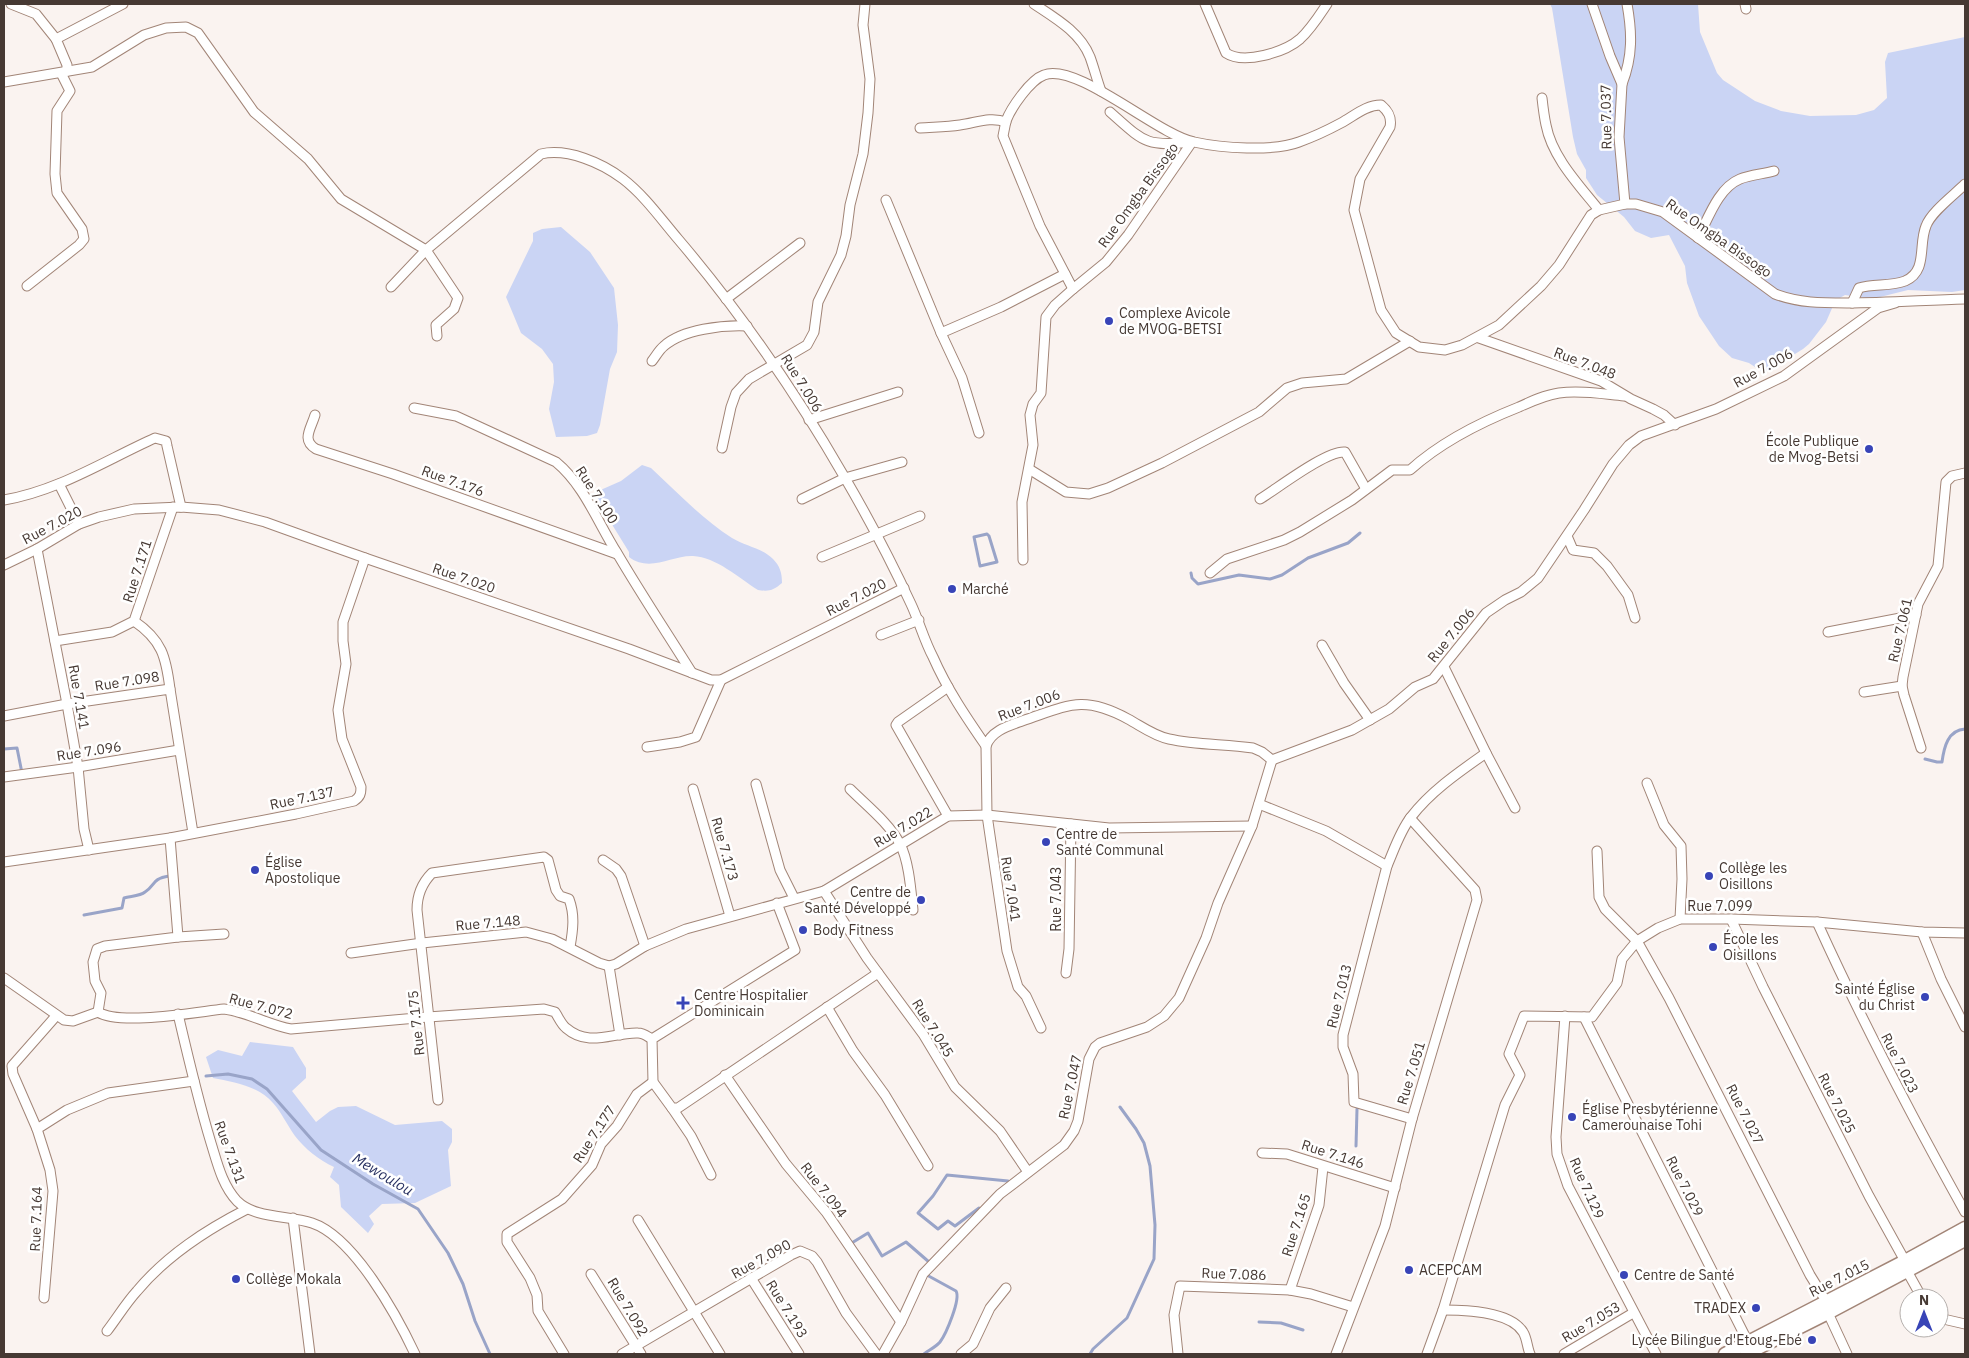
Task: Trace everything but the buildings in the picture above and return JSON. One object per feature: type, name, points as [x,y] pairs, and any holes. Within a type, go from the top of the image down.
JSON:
[{"type":"main road","name":"Rue 7.015","points":[[1906,1266],[1965,1228]]},
{"type":"main road","name":"Rue 7.015","points":[[1725,1354],[1748,1349],[1906,1266],[1965,1240]]},
{"type":"street","points":[[11,4],[36,14]]},
{"type":"street","points":[[27,286],[79,245],[84,238],[82,229],[58,193],[55,174],[58,110],[70,91],[64,72],[67,65],[56,39],[29,4]]},
{"type":"street","points":[[56,39],[123,4]]},
{"type":"street","points":[[722,448],[731,407],[736,394],[749,379],[807,345],[814,332],[818,302],[841,255],[846,236],[850,205],[863,154],[868,113],[870,78],[863,24],[865,4]]},
{"type":"street","points":[[1034,4],[1066,26],[1080,41],[1090,56],[1101,91]]},
{"type":"street","points":[[1205,4],[1226,53],[1237,58],[1260,56],[1290,46],[1306,34],[1326,4]]},
{"type":"street","name":"Rue 7.037","points":[[1592,4],[1622,84],[1619,136],[1625,204]]},
{"type":"street","points":[[1622,84],[1629,66],[1632,44],[1627,4]]},
{"type":"street","points":[[4,82],[92,67],[144,35],[166,28],[186,27],[198,33],[254,112],[308,159],[341,199],[426,250],[458,298],[454,309],[436,325],[437,336]]},
{"type":"street","name":"Rue Omgba Bissogo","points":[[1006,122],[1014,107],[1031,84],[1044,75],[1060,74],[1101,91],[1167,130],[1192,142],[1248,148],[1286,146],[1299,142],[1340,124],[1370,106],[1381,105],[1387,110],[1390,117],[1390,126],[1360,179],[1354,210],[1381,310],[1396,333],[1419,347],[1445,350],[1462,346],[1479,338],[1512,314],[1542,286],[1559,265],[1584,224],[1592,215],[1599,210],[1625,204],[1636,204],[1663,212],[1775,294],[1790,300],[1806,303],[1895,303],[1930,299],[1965,299]]},
{"type":"street","points":[[1542,98],[1546,127],[1556,151],[1599,210]]},
{"type":"street","points":[[1110,112],[1138,137],[1149,143],[1192,142]]},
{"type":"street","points":[[920,128],[962,125],[988,119],[998,119],[1006,122],[1004,136],[1040,226],[1073,289]]},
{"type":"street","name":"Rue Omgba Bissogo","points":[[1023,560],[1022,502],[1033,446],[1030,415],[1033,404],[1040,394],[1046,317],[1054,305],[1106,262],[1128,235],[1192,142]]},
{"type":"street","name":"Rue 7.006","points":[[392,286],[426,250],[541,154],[551,152],[566,154],[609,170],[625,180],[646,201],[726,299],[775,365],[845,478],[904,588],[919,620],[932,655],[948,687],[986,746]]},
{"type":"street","points":[[1698,238],[1727,187],[1739,179],[1774,171]]},
{"type":"street","points":[[1852,303],[1859,288],[1897,283],[1913,276],[1922,258],[1923,235],[1929,219],[1965,184]]},
{"type":"street","points":[[886,200],[941,333],[962,378],[980,433]]},
{"type":"street","points":[[726,299],[800,243]]},
{"type":"street","points":[[941,333],[1001,308],[1065,274]]},
{"type":"street","name":"Rue 7.006","points":[[986,746],[988,738],[1015,724],[1071,704],[1085,703],[1116,713],[1153,733],[1169,739],[1253,748],[1272,760],[1352,730],[1389,709],[1415,687],[1433,678],[1444,667],[1486,613],[1504,600],[1521,592],[1538,578],[1613,464],[1628,445],[1641,436],[1716,409],[1784,376],[1878,308],[1895,303]]},
{"type":"street","points":[[652,361],[664,346],[674,339],[714,327],[747,326]]},
{"type":"street","name":"Rue 7.048","points":[[1479,338],[1601,382],[1624,396],[1654,409],[1675,425]]},
{"type":"street","points":[[1029,469],[1066,492],[1089,494],[1108,488],[1162,463],[1258,412],[1287,388],[1302,383],[1346,379],[1410,341]]},
{"type":"street","points":[[809,420],[898,392]]},
{"type":"street","points":[[1210,574],[1227,559],[1295,534],[1366,489],[1392,470],[1410,470],[1432,453],[1489,419],[1540,398],[1569,392],[1624,396]]},
{"type":"street","name":"Rue 7.100","points":[[414,408],[456,416],[556,462],[565,470],[576,482],[617,554],[692,673]]},
{"type":"street","name":"Rue 7.176","points":[[315,415],[307,440],[309,445],[316,449],[393,474],[617,554]]},
{"type":"street","points":[[4,500],[21,497],[59,484],[156,438],[166,441],[177,507]]},
{"type":"street","points":[[1260,499],[1326,456],[1339,452],[1345,452],[1366,489]]},
{"type":"street","points":[[802,499],[845,478],[902,462]]},
{"type":"street","name":"Rue 7.061","points":[[1921,748],[1902,686],[1922,594],[1938,566],[1946,482],[1952,476],[1965,473]]},
{"type":"street","points":[[59,484],[79,524]]},
{"type":"street","name":"Rue 7.020","points":[[4,565],[37,549],[79,524],[99,517],[134,510],[177,507],[219,510],[248,516],[629,649],[712,680],[721,680],[904,588]]},
{"type":"street","name":"Rue 7.171","points":[[55,641],[112,632],[134,622],[177,507]]},
{"type":"street","points":[[822,558],[920,516]]},
{"type":"street","points":[[1567,536],[1574,550],[1594,553],[1607,566],[1628,595],[1635,618]]},
{"type":"street","name":"Rue 7.141","points":[[37,549],[67,704],[78,767],[84,829],[90,850]]},
{"type":"street","name":"Rue 7.137","points":[[4,862],[193,834],[354,801],[361,794],[361,787],[342,738],[338,710],[346,664],[343,622],[365,558]]},
{"type":"street","points":[[1828,632],[1916,615]]},
{"type":"street","points":[[881,635],[919,620]]},
{"type":"street","points":[[134,622],[156,638],[165,664],[170,689]]},
{"type":"street","points":[[1322,645],[1344,683],[1370,720]]},
{"type":"street","points":[[1444,667],[1515,808]]},
{"type":"street","points":[[647,747],[680,742],[696,737],[721,680]]},
{"type":"street","points":[[1864,692],[1902,686]]},
{"type":"street","points":[[948,687],[896,725],[948,816]]},
{"type":"street","name":"Rue 7.098","points":[[4,716],[67,704],[170,689],[193,834]]},
{"type":"street","name":"Rue 7.041","points":[[986,746],[987,815],[1007,950],[1018,987],[1026,996],[1041,1028]]},
{"type":"street","name":"Rue 7.096","points":[[4,777],[179,750]]},
{"type":"street","name":"Rue 7.013","points":[[1412,1119],[1354,1102],[1353,1074],[1343,1047],[1343,1035],[1387,866],[1397,841],[1410,818],[1430,795],[1486,753]]},
{"type":"street","name":"Rue 7.047","points":[[883,1354],[901,1322],[923,1274],[1000,1194],[1064,1145],[1074,1131],[1078,1120],[1089,1059],[1095,1046],[1100,1042],[1147,1027],[1164,1016],[1178,998],[1206,938],[1218,903],[1252,826],[1272,760]]},
{"type":"street","points":[[1647,783],[1664,825],[1680,846],[1682,879],[1680,919]]},
{"type":"street","points":[[756,784],[780,870],[794,898]]},
{"type":"street","name":"Rue 7.173","points":[[693,789],[730,916]]},
{"type":"street","points":[[850,789],[883,822],[900,845],[910,882],[913,910]]},
{"type":"street","points":[[1259,804],[1298,818],[1326,831],[1387,866]]},
{"type":"street","name":"Rue 7.022","points":[[645,946],[730,916],[824,891],[948,816],[987,815],[1109,828],[1252,826]]},
{"type":"street","name":"Rue 7.051","points":[[1336,1354],[1385,1226],[1412,1119],[1477,900],[1475,890],[1410,818]]},
{"type":"street","name":"Rue 7.043","points":[[1066,973],[1069,949],[1071,824]]},
{"type":"street","points":[[170,838],[178,937]]},
{"type":"street","points":[[1596,851],[1599,897],[1605,910],[1637,941]]},
{"type":"street","name":"Rue 7.175","points":[[438,1100],[417,901],[421,888],[432,873],[544,857],[548,860],[556,890],[560,896],[569,898],[573,909],[574,926],[570,947]]},
{"type":"street","points":[[603,860],[616,869],[621,876],[645,946],[622,962],[609,966],[620,1035]]},
{"type":"street","name":"Rue 7.045","points":[[824,891],[867,958],[923,1034],[942,1069],[955,1087],[1000,1131],[1028,1172]]},
{"type":"street","points":[[711,1175],[691,1136],[653,1082],[652,1039],[795,950],[776,903]]},
{"type":"street","name":"Rue 7.099","points":[[1584,1017],[1592,1017],[1617,984],[1622,959],[1637,941],[1658,928],[1680,919],[1731,918],[1817,922],[1922,932],[1965,933]]},
{"type":"street","name":"Rue 7.025","points":[[1731,918],[1763,987],[1917,1288]]},
{"type":"street","name":"Rue 7.023","points":[[1817,922],[1848,991],[1894,1083],[1965,1212]]},
{"type":"street","name":"Rue 7.148","points":[[351,953],[526,932],[541,935],[609,966]]},
{"type":"street","points":[[1922,932],[1941,978],[1965,1027]]},
{"type":"street","points":[[4,978],[56,1016],[73,1022],[98,1012],[101,993],[95,981],[93,962],[97,949],[105,946],[178,937],[224,934]]},
{"type":"street","name":"Rue 7.027","points":[[1637,941],[1673,1006],[1827,1307],[1847,1354]]},
{"type":"street","points":[[672,1108],[678,1108],[878,972]]},
{"type":"street","points":[[827,1007],[853,1051],[885,1096],[928,1166]]},
{"type":"street","name":"Rue 7.072","points":[[98,1012],[111,1017],[129,1018],[229,1010],[243,1013],[279,1027],[291,1029],[428,1017],[544,1010],[555,1012],[565,1028],[576,1035],[587,1038],[638,1033],[652,1039]]},
{"type":"street","name":"Rue 7.131","points":[[178,1014],[194,1081],[221,1174],[230,1193],[247,1209]]},
{"type":"street","points":[[4,1059],[12,1066],[56,1016]]},
{"type":"street","points":[[1427,1354],[1443,1310],[1505,1106],[1520,1075],[1509,1054],[1524,1016],[1584,1017]]},
{"type":"street","name":"Rue 7.129","points":[[1565,1016],[1556,1137],[1557,1154],[1568,1186],[1656,1354]]},
{"type":"street","name":"Rue 7.029","points":[[1584,1017],[1748,1349]]},
{"type":"street","name":"Rue 7.164","points":[[12,1066],[13,1074],[37,1129],[50,1170],[52,1191],[44,1298]]},
{"type":"street","name":"Rue 7.094","points":[[725,1075],[786,1164],[826,1212],[901,1322]]},
{"type":"street","points":[[37,1129],[67,1110],[108,1093],[194,1081]]},
{"type":"street","name":"Rue 7.177","points":[[564,1354],[538,1311],[534,1287],[508,1242],[507,1234],[562,1199],[592,1165],[601,1144],[617,1126],[638,1094],[653,1082]]},
{"type":"street","name":"Rue 7.146","points":[[1262,1153],[1286,1154],[1395,1188]]},
{"type":"street","name":"Rue 7.165","points":[[1290,1290],[1294,1272],[1319,1205],[1324,1167]]},
{"type":"street","points":[[107,1331],[137,1291],[174,1254],[206,1231],[247,1209],[294,1218],[314,1224],[332,1233],[385,1296],[416,1354]]},
{"type":"street","points":[[294,1218],[310,1354]]},
{"type":"street","points":[[638,1220],[720,1354]]},
{"type":"street","name":"Rue 7.090","points":[[622,1354],[638,1350],[751,1278],[791,1254],[800,1251],[812,1256],[858,1331],[876,1354]]},
{"type":"street","name":"Rue 7.092","points":[[592,1274],[638,1350]]},
{"type":"street","name":"Rue 7.193","points":[[751,1278],[799,1354]]},
{"type":"street","name":"Rue 7.086","points":[[1178,1354],[1174,1315],[1180,1286],[1290,1290],[1311,1294],[1353,1308]]},
{"type":"street","points":[[961,1354],[973,1344],[990,1308],[1006,1288]]},
{"type":"street","points":[[1443,1310],[1488,1312],[1505,1320],[1522,1330],[1530,1354]]},
{"type":"street","name":"Rue 7.053","points":[[1564,1354],[1633,1313]]},
{"type":"street","points":[[1949,1320],[1965,1324]]},
{"type":"shaded area","points":[[1550,4],[1698,4],[1700,32],[1717,73],[1723,80],[1755,101],[1781,111],[1810,116],[1856,115],[1874,110],[1887,98],[1885,62],[1888,53],[1965,37],[1965,290],[1952,292],[1908,290],[1872,299],[1845,295],[1838,299],[1826,322],[1809,344],[1764,373],[1749,363],[1732,358],[1719,346],[1699,316],[1687,283],[1685,266],[1669,235],[1651,238],[1635,231],[1624,217],[1597,195],[1586,178],[1586,170],[1577,154],[1573,137]]},
{"type":"shaded area","points":[[561,227],[590,252],[614,288],[618,325],[617,352],[610,369],[600,425],[597,433],[587,436],[556,437],[549,409],[554,382],[553,364],[542,349],[521,333],[506,297],[533,241],[533,233],[542,229]]},
{"type":"shaded area","points":[[642,465],[651,468],[721,531],[737,541],[769,555],[779,567],[782,583],[771,590],[758,590],[719,564],[702,557],[685,556],[661,562],[645,563],[637,562],[629,557],[629,552],[600,505],[596,492],[621,481]]},
{"type":"shaded area","points":[[250,1042],[293,1047],[306,1068],[306,1078],[292,1091],[316,1122],[338,1107],[356,1106],[395,1125],[442,1121],[452,1129],[452,1142],[448,1150],[451,1186],[415,1203],[382,1204],[369,1216],[374,1224],[368,1233],[341,1207],[339,1185],[330,1177],[334,1167],[318,1158],[303,1145],[267,1097],[261,1092],[245,1086],[213,1078],[206,1057],[218,1050],[242,1056]]},
{"type":"waterway","points":[[1191,573],[1192,578],[1198,584],[1239,575],[1270,579],[1282,575],[1308,558],[1348,543],[1360,533]]},
{"type":"waterway","points":[[987,534],[997,562],[980,566],[974,537],[987,534]]},
{"type":"waterway","points":[[1925,759],[1942,762],[1948,740],[1955,732],[1965,729]]},
{"type":"waterway","points":[[4,749],[17,748],[22,773]]},
{"type":"waterway","points":[[84,915],[122,908],[124,898],[143,893],[156,881],[169,876]]},
{"type":"waterway","name":"Mewoulou","points":[[206,1076],[228,1074],[252,1079],[267,1089],[321,1150],[373,1184],[418,1209],[448,1253],[463,1284],[475,1321],[490,1354]]},
{"type":"waterway","points":[[1090,1354],[1127,1318],[1154,1259],[1155,1225],[1150,1166],[1144,1143],[1120,1107]]},
{"type":"waterway","points":[[1356,1146],[1357,1109]]},
{"type":"waterway","points":[[979,1208],[955,1226],[948,1221],[938,1229],[918,1213],[933,1196],[947,1175],[1008,1181]]},
{"type":"waterway","points":[[850,1244],[868,1233],[882,1256],[906,1242],[929,1262]]},
{"type":"waterway","points":[[924,1354],[943,1338],[952,1316],[957,1295],[956,1291],[925,1274]]},
{"type":"waterway","points":[[1259,1322],[1281,1323],[1303,1330]]},
{"type":"place","name":"Complexe Avicole de MVOG-BETSI","points":[[1109,321]]},
{"type":"place","name":"École Publique de Mvog-Betsi","points":[[1869,449]]},
{"type":"place","name":"Marché","points":[[952,589]]},
{"type":"place","name":"Centre de Santé Communal","points":[[1046,842]]},
{"type":"place","name":"Église Apostolique","points":[[255,870]]},
{"type":"place","name":"Collège les Oisillons","points":[[1709,876]]},
{"type":"place","name":"Centre de Santé Développé","points":[[921,900]]},
{"type":"place","name":"Body Fitness","points":[[803,930]]},
{"type":"place","name":"École les Oisillons","points":[[1713,947]]},
{"type":"place","name":"Sainté Église du Christ","points":[[1925,997]]},
{"type":"place","name":"Centre Hospitalier Dominicain","points":[[683,1003]]},
{"type":"place","name":"Église Presbytérienne Camerounaise Tohi","points":[[1572,1117]]},
{"type":"place","name":"ACEPCAM","points":[[1409,1270]]},
{"type":"place","name":"Centre de Santé","points":[[1624,1275]]},
{"type":"place","name":"Collège Mokala","points":[[236,1279]]},
{"type":"place","name":"TRADEX","points":[[1756,1308]]},
{"type":"place","name":"Lycée Bilingue d'Etoug-Ebé","points":[[1812,1340]]}]
